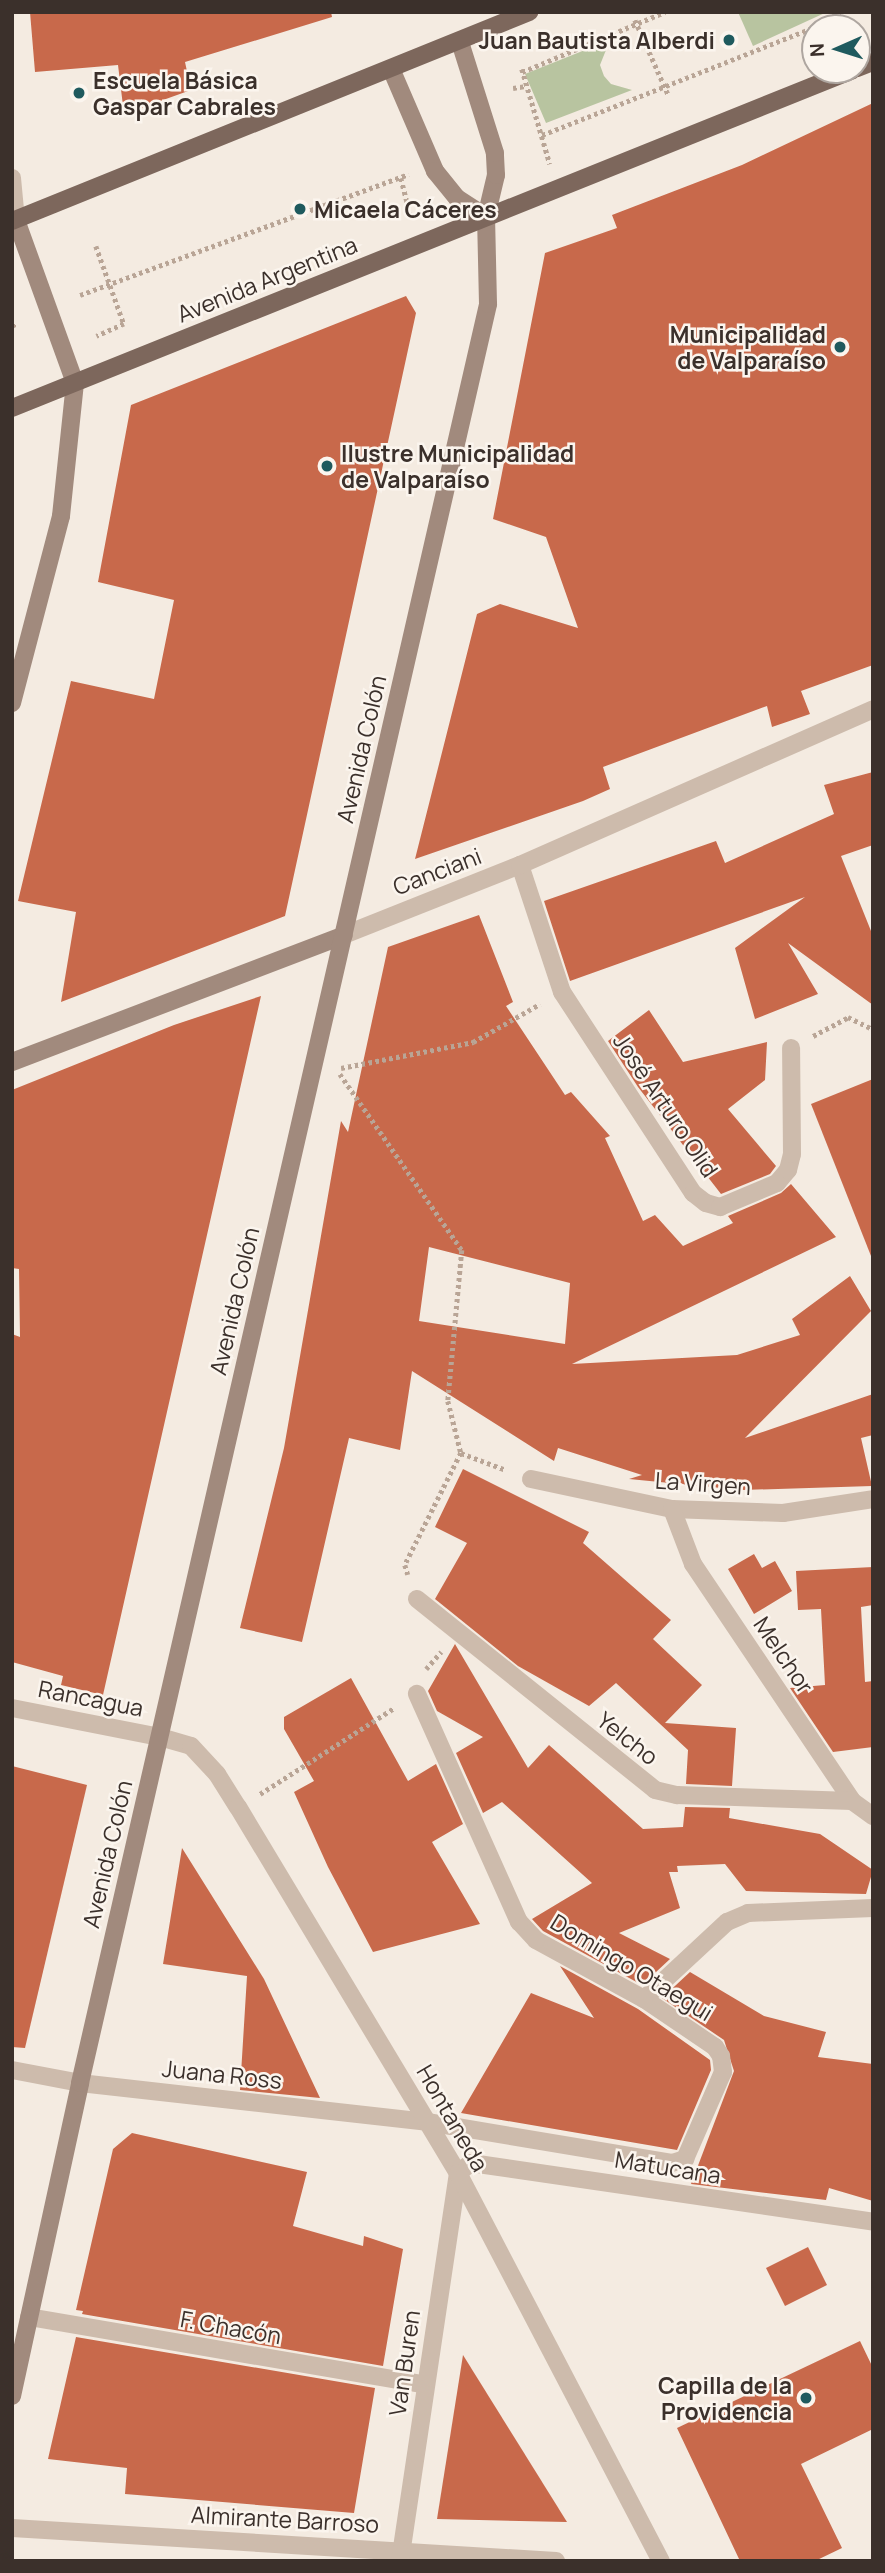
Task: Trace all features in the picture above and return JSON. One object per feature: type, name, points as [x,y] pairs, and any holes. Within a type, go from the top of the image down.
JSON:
[{"type":"main road","points":[[12,703],[61,516],[75,383],[14,220],[392,71],[529,12]]},
{"type":"main road","name":"Avenida Colón","points":[[12,2396],[80,2083],[488,304],[486,217],[495,175],[495,153],[460,42]]},
{"type":"main road","points":[[392,71],[443,184],[486,217]]},
{"type":"main road","name":"Avenida Argentina","points":[[12,408],[818,84]]},
{"type":"main road","name":"Canciani","points":[[12,1062],[344,935]]},
{"type":"street","points":[[12,178],[14,220]]},
{"type":"street","name":"Canciani","points":[[344,935],[520,865],[873,709]]},
{"type":"street","name":"José Arturo Olid","points":[[520,865],[562,992],[693,1194],[720,1207],[777,1183],[788,1170],[792,1154],[791,1048]]},
{"type":"street","name":"La Virgen","points":[[531,1479],[672,1509],[783,1513],[873,1499]]},
{"type":"street","name":"Melchor","points":[[672,1509],[693,1564],[852,1801],[873,1816]]},
{"type":"street","name":"Yelcho","points":[[417,1599],[456,1634],[655,1790],[677,1795],[852,1801]]},
{"type":"street","name":"Domingo Otaegui","points":[[417,1694],[519,1922],[536,1940],[644,1999],[715,2047],[721,2056],[723,2071],[685,2159],[672,2163],[427,2122]]},
{"type":"street","name":"Rancagua","points":[[12,1707],[160,1737]]},
{"type":"street","name":"Hontaneda","points":[[160,1737],[191,1746],[217,1774],[238,1807],[458,2173],[661,2561]]},
{"type":"street","points":[[644,1999],[727,1922],[748,1913],[873,1908]]},
{"type":"street","name":"Juana Ross","points":[[12,2070],[80,2083],[427,2122]]},
{"type":"street","name":"Matucana","points":[[458,2173],[471,2163],[490,2162],[873,2222]]},
{"type":"street","name":"Van Buren","points":[[401,2555],[458,2173]]},
{"type":"street","name":"F. Chacón","points":[[29,2317],[425,2385]]},
{"type":"street","name":"Almirante Barroso","points":[[12,2528],[401,2555],[556,2561]]},
{"type":"path","points":[[555,189],[522,70],[665,12]]},
{"type":"path","points":[[542,135],[816,27],[840,12]]},
{"type":"path","points":[[636,22],[668,93]]},
{"type":"path","points":[[513,88],[525,86]]},
{"type":"path","points":[[80,295],[415,171]]},
{"type":"path","points":[[401,178],[416,245]]},
{"type":"path","points":[[96,246],[124,324],[97,336]]},
{"type":"path","points":[[417,1599],[405,1565],[461,1453],[448,1401],[462,1250],[336,1069],[473,1042],[562,992]]},
{"type":"path","points":[[791,1048],[848,1017],[873,1029]]},
{"type":"path","points":[[461,1453],[531,1479]]},
{"type":"path","points":[[238,1807],[417,1694],[421,1673],[456,1634]]},
{"type":"green space","points":[[738,12],[827,12],[801,14],[801,24],[753,46]]},
{"type":"green space","points":[[610,40],[600,65],[604,76],[611,84],[632,90],[546,123],[525,74]]},
{"type":"building","points":[[30,12],[331,12],[332,17],[185,62],[191,90],[124,114],[118,65],[35,72]]},
{"type":"building","points":[[873,103],[873,665],[801,691],[810,714],[772,727],[767,706],[603,767],[610,789],[583,801],[415,859],[477,614],[500,604],[578,628],[546,537],[493,519],[545,253],[617,228],[612,215],[742,165]]},
{"type":"building","points":[[406,296],[416,313],[285,916],[61,1002],[76,912],[18,901],[71,681],[154,699],[174,600],[98,582],[131,405]]},
{"type":"building","points":[[873,772],[873,845],[841,856],[873,936],[873,1005],[788,943],[818,994],[755,1019],[735,948],[805,897],[570,981],[544,901],[716,841],[725,863],[834,814],[824,785]]},
{"type":"building","points":[[479,915],[513,1002],[506,1006],[565,1095],[571,1092],[610,1136],[605,1138],[643,1221],[655,1215],[683,1246],[733,1223],[728,1216],[781,1193],[791,1184],[836,1237],[572,1364],[737,1355],[800,1335],[792,1319],[850,1276],[871,1311],[745,1438],[873,1394],[873,1435],[861,1438],[872,1486],[742,1490],[629,1479],[642,1475],[558,1448],[554,1461],[412,1371],[400,1450],[349,1438],[302,1642],[240,1628],[284,1448],[341,1121],[348,1132],[388,947]],"holes":[[[429,1247],[570,1283],[565,1344],[419,1321]]]},
{"type":"building","points":[[261,996],[103,1695],[61,1685],[63,1676],[12,1662],[12,1334],[20,1337],[19,1269],[12,1268],[12,1090],[174,1025]]},
{"type":"building","points":[[649,1010],[683,1062],[767,1042],[765,1080],[728,1109],[776,1166],[770,1174],[721,1194],[638,1087],[608,1041]]},
{"type":"building","points":[[873,1079],[873,1255],[871,1256],[811,1104]]},
{"type":"building","points":[[463,1469],[589,1532],[583,1543],[671,1620],[653,1639],[702,1685],[665,1723],[736,1728],[732,1786],[686,1784],[688,1750],[616,1683],[589,1706],[518,1666],[435,1599],[467,1543],[435,1527]]},
{"type":"building","points":[[754,1554],[762,1568],[775,1561],[792,1591],[754,1614],[728,1569]]},
{"type":"building","points":[[873,1567],[873,1605],[861,1607],[865,1682],[873,1681],[873,1747],[833,1752],[790,1688],[825,1685],[821,1609],[798,1610],[796,1571]]},
{"type":"building","points":[[455,1644],[528,1768],[549,1745],[643,1829],[683,1827],[685,1807],[730,1808],[729,1818],[820,1834],[873,1870],[866,1894],[746,1891],[725,1864],[677,1866],[678,1872],[669,1872],[680,1908],[619,1933],[670,1959],[642,1985],[543,1931],[532,1919],[592,1883],[502,1802],[483,1813],[456,1753],[483,1737],[437,1711],[428,1691]]},
{"type":"building","points":[[351,1678],[408,1781],[436,1764],[463,1824],[432,1842],[480,1924],[373,1952],[328,1867],[294,1792],[314,1781],[284,1729],[284,1717]]},
{"type":"building","points":[[12,1766],[87,1785],[25,2048],[12,2047]]},
{"type":"building","points":[[182,1848],[264,1979],[320,2098],[240,2090],[247,1976],[163,1964]]},
{"type":"building","points":[[560,1966],[638,2009],[710,2060],[711,2070],[677,2150],[461,2113],[531,1993],[594,2018]]},
{"type":"building","points":[[690,1972],[764,2016],[826,2032],[818,2057],[873,2064],[873,2201],[829,2188],[826,2200],[691,2184],[734,2071],[724,2040],[662,1998]]},
{"type":"building","points":[[132,2133],[307,2172],[293,2226],[363,2246],[364,2236],[403,2249],[383,2366],[82,2314],[83,2311],[76,2310],[113,2149]]},
{"type":"building","points":[[808,2247],[827,2285],[785,2306],[766,2268]]},
{"type":"building","points":[[76,2337],[375,2388],[354,2513],[125,2494],[127,2468],[48,2459]]},
{"type":"building","name":"Capilla de la Providencia","points":[[860,2341],[873,2368],[873,2429],[801,2464],[842,2548],[815,2561],[740,2561],[677,2428]]},
{"type":"building","points":[[463,2355],[567,2522],[437,2519]]},
{"type":"place","name":"Juan Bautista Alberdi","points":[[729,40]]},
{"type":"place","name":"Escuela Básica Gaspar Cabrales","points":[[79,93]]},
{"type":"place","name":"Micaela Cáceres","points":[[300,209]]},
{"type":"place","name":"Municipalidad de Valparaíso","points":[[840,347]]},
{"type":"place","name":"Ilustre Municipalidad de Valparaíso","points":[[327,466]]},
{"type":"place","name":"Capilla de la Providencia","points":[[806,2398]]}]
